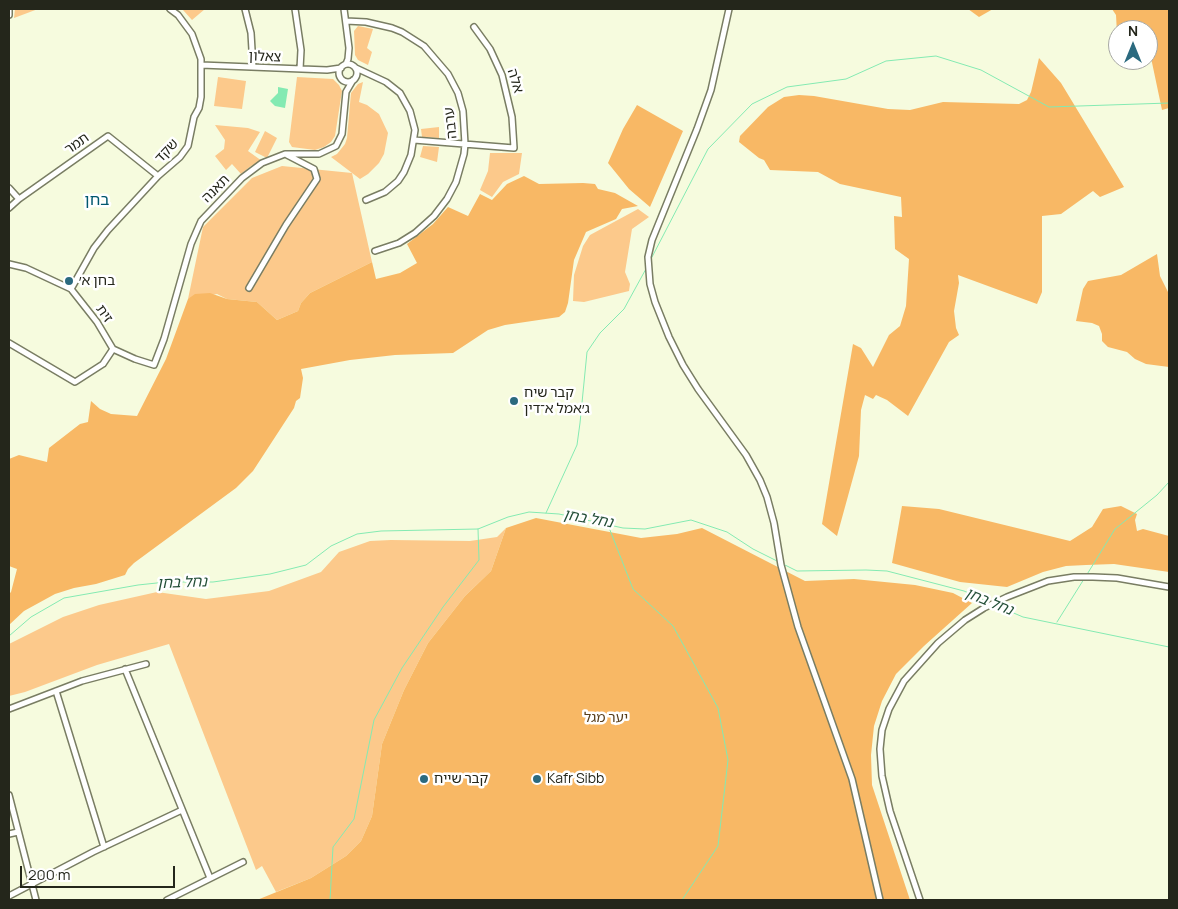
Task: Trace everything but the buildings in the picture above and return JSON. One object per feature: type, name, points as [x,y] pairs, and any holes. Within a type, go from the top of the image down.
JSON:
[{"type":"street","points":[[9,9],[9,15]]},
{"type":"street","name":"שקד","points":[[71,289],[100,240],[158,176],[180,157],[188,146],[194,117],[202,97],[201,65],[198,47],[192,34],[178,15],[170,9]]},
{"type":"street","points":[[245,9],[251,33],[253,67]]},
{"type":"street","points":[[295,9],[301,50],[300,69]]},
{"type":"street","points":[[344,9],[349,54],[357,74],[354,80]]},
{"type":"street","points":[[729,9],[711,90],[697,130],[652,240],[648,257],[650,284],[669,337],[683,365],[746,455],[767,497],[774,523],[781,565],[798,627],[852,779],[880,900]]},
{"type":"street","name":"ערבה","points":[[346,21],[378,24],[402,32],[424,46],[448,74],[458,93],[463,111],[465,144],[462,163],[456,182],[442,207],[425,226],[408,238],[375,252]]},
{"type":"street","name":"אלה","points":[[465,144],[514,148],[512,117],[502,75],[490,49],[474,27]]},
{"type":"street","points":[[349,54],[342,77],[348,81],[374,77]]},
{"type":"street","name":"צאלון","points":[[201,65],[327,70],[344,66]]},
{"type":"street","points":[[344,66],[355,67],[393,87],[406,102],[413,120],[414,140],[408,165],[398,181],[385,192],[366,200]]},
{"type":"street","name":"צאלון","points":[[327,70],[342,77]]},
{"type":"street","name":"תאנה","points":[[113,349],[154,365],[164,339],[191,244],[201,221],[212,207],[249,172],[268,160],[285,154],[319,154],[336,146],[342,134],[346,92],[342,77]]},
{"type":"street","name":"תאנה","points":[[346,92],[354,80]]},
{"type":"street","name":"תמר","points":[[9,208],[108,136],[158,176]]},
{"type":"street","points":[[414,140],[465,144]]},
{"type":"street","points":[[249,288],[286,225],[317,179],[314,169],[285,154]]},
{"type":"street","points":[[9,188],[19,199]]},
{"type":"street","name":"זית","points":[[9,264],[26,268],[71,289],[97,322],[113,349]]},
{"type":"street","points":[[9,343],[75,382],[103,364],[113,349]]},
{"type":"street","points":[[920,900],[890,811],[882,776],[880,749],[882,730],[889,709],[904,681],[938,643],[965,620],[1007,597],[1048,581],[1074,577],[1117,578],[1169,587]]},
{"type":"street","points":[[9,709],[82,681],[146,664]]},
{"type":"street","points":[[125,669],[210,878]]},
{"type":"street","points":[[56,691],[104,847]]},
{"type":"street","points":[[9,795],[36,900]]},
{"type":"street","points":[[9,896],[104,847],[182,810]]},
{"type":"street","points":[[9,834],[18,832]]},
{"type":"street","points":[[167,900],[243,862]]},
{"type":"shaded area","points":[[15,9],[38,9],[14,18]]},
{"type":"shaded area","points":[[184,9],[205,9],[192,20]]},
{"type":"shaded area","points":[[358,26],[373,29],[367,48],[372,52],[368,65],[358,60],[355,55],[354,31]]},
{"type":"shaded area","points":[[218,77],[246,81],[242,109],[214,106]]},
{"type":"shaded area","points":[[297,77],[333,79],[342,91],[335,136],[324,147],[315,150],[292,147],[289,142]]},
{"type":"shaded area","points":[[363,82],[359,102],[367,105],[379,114],[388,133],[384,154],[379,163],[360,179],[331,157],[337,154],[345,144],[351,93],[358,84]]},
{"type":"shaded area","points":[[278,87],[288,89],[285,108],[275,106],[270,101],[278,93]]},
{"type":"shaded area","points":[[215,125],[248,128],[260,132],[248,151],[262,161],[251,166],[241,174],[232,164],[226,170],[215,156],[224,149],[225,140]]},
{"type":"shaded area","points":[[439,127],[439,138],[422,137],[421,129]]},
{"type":"shaded area","points":[[265,131],[277,138],[267,158],[255,152]]},
{"type":"shaded area","points":[[423,146],[439,147],[437,162],[420,157]]},
{"type":"shaded area","points":[[490,153],[522,153],[519,174],[503,182],[492,197],[480,190],[488,171]]},
{"type":"shaded area","points":[[282,166],[352,173],[372,262],[310,293],[301,303],[298,311],[277,320],[257,302],[227,299],[217,294],[188,299],[203,227],[252,178]]},
{"type":"shaded area","points":[[638,209],[649,217],[632,229],[625,272],[630,284],[629,291],[584,302],[573,301],[574,275],[583,246],[590,235]]},
{"type":"shaded area","points":[[506,528],[491,571],[465,596],[428,643],[404,690],[382,744],[372,816],[361,841],[346,856],[311,878],[276,892],[262,866],[256,870],[169,644],[97,665],[25,692],[9,696],[9,644],[63,617],[99,605],[157,592],[206,599],[269,591],[321,572],[339,552],[370,541],[470,541],[497,537]]},
{"type":"green space","points":[[968,9],[993,9],[979,17]]},
{"type":"green space","points":[[1112,9],[1169,9],[1169,108],[1162,110],[1154,70],[1158,70],[1158,20],[1116,20],[1116,15]]},
{"type":"green space","points":[[1039,58],[1061,83],[1124,187],[1100,197],[1093,191],[1061,214],[1042,216],[1042,292],[1037,304],[958,275],[959,283],[954,311],[956,328],[959,335],[949,342],[908,416],[887,400],[876,395],[873,399],[865,395],[861,410],[859,456],[837,536],[822,524],[853,344],[861,348],[873,367],[889,335],[900,326],[906,306],[909,259],[895,249],[894,216],[902,217],[901,197],[840,184],[818,172],[770,170],[764,160],[739,142],[740,136],[768,107],[784,97],[799,95],[888,109],[910,110],[943,102],[1019,104],[1027,100],[1031,92]]},
{"type":"green space","points":[[637,105],[683,131],[650,207],[629,189],[608,163],[623,129]]},
{"type":"green space","points":[[524,176],[539,184],[595,184],[598,189],[615,193],[638,206],[622,209],[616,219],[586,232],[574,260],[565,312],[559,317],[505,325],[488,330],[453,353],[395,355],[350,360],[301,369],[303,378],[300,398],[296,401],[294,408],[253,471],[236,488],[134,563],[125,575],[55,594],[24,611],[9,625],[9,594],[17,569],[9,566],[9,459],[19,455],[47,462],[49,448],[80,424],[88,422],[91,401],[100,409],[111,414],[137,416],[166,359],[188,299],[195,294],[210,293],[227,299],[257,302],[277,320],[298,311],[301,303],[310,293],[372,262],[376,279],[400,273],[417,263],[407,244],[433,224],[448,207],[468,216],[480,194],[492,200],[507,184]]},
{"type":"green space","points":[[1157,254],[1160,276],[1169,294],[1169,367],[1146,364],[1135,359],[1127,352],[1108,347],[1102,341],[1099,326],[1076,321],[1083,289],[1088,281],[1121,275]]},
{"type":"green space","points":[[902,506],[939,509],[1070,541],[1092,527],[1103,509],[1121,506],[1137,514],[1135,520],[1137,531],[1143,529],[1169,536],[1169,572],[1114,564],[1086,565],[1066,566],[1043,572],[1007,587],[960,582],[892,563]]},
{"type":"green space","name":"יער מגל","points":[[536,518],[641,538],[677,534],[702,528],[805,581],[854,579],[915,585],[953,593],[972,603],[896,674],[882,701],[874,726],[871,755],[872,785],[910,900],[257,900],[311,878],[346,856],[361,841],[372,816],[382,744],[404,690],[428,643],[465,596],[491,571],[506,528]]},
{"type":"waterway","points":[[651,259],[708,149],[752,104],[787,87],[846,79],[886,61],[936,56],[981,70],[1049,107],[1169,103]]},
{"type":"waterway","points":[[546,513],[577,445],[587,352],[600,333],[624,309],[647,267]]},
{"type":"waterway","points":[[1086,576],[1115,529],[1157,495],[1169,482]]},
{"type":"waterway","name":"נחל בחן","points":[[9,636],[31,617],[64,598],[138,585],[166,582],[213,582],[270,574],[306,565],[331,546],[357,534],[381,531],[478,529],[508,517],[529,512],[559,514],[623,528],[645,529],[691,520],[727,532],[753,549],[779,562]]},
{"type":"waterway","points":[[608,525],[633,589],[673,626],[718,708],[728,760],[718,846],[682,900]]},
{"type":"waterway","points":[[330,900],[333,847],[354,819],[374,720],[402,668],[443,607],[479,560],[478,529]]},
{"type":"waterway","name":"נחל בחן","points":[[783,564],[797,571],[887,571],[964,591],[989,602]]},
{"type":"waterway","points":[[1057,622],[1084,579]]},
{"type":"waterway","name":"נחל בחן","points":[[995,605],[1023,617],[1169,647]]},
{"type":"place","name":"בחן א׳","points":[[69,281]]},
{"type":"place","name":"קבר שיח ג׳אמל א־דין","points":[[514,401]]},
{"type":"place","name":"קבר שייח","points":[[424,779]]},
{"type":"place","name":"Kafr Sibb","points":[[537,779]]},
{"type":"district","name":"בחן","points":[[97,201]]}]
